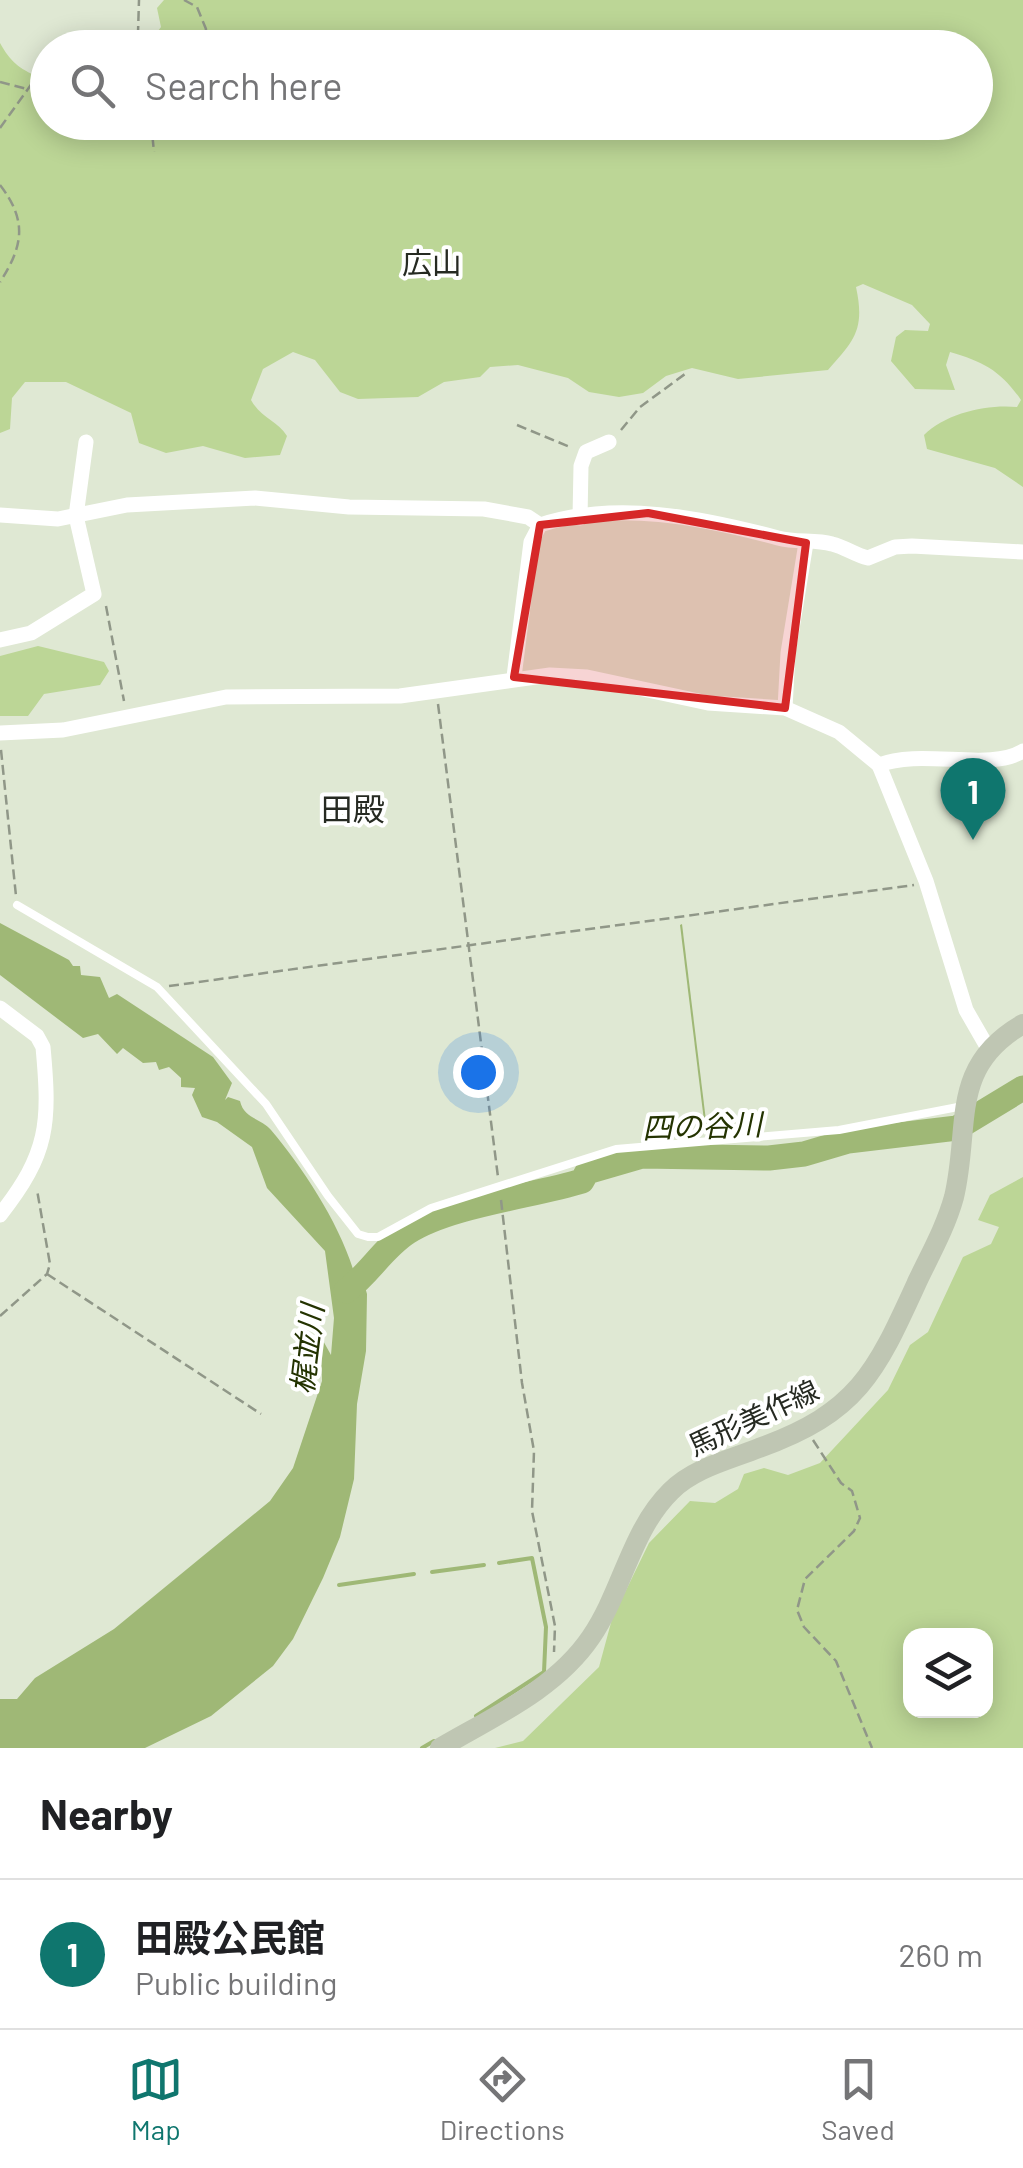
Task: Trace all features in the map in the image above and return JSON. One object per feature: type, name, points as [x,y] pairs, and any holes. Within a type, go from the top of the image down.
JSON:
[{"type":"main road","name":"馬形美作線","points":[[440,1748],[559,1672],[592,1636],[634,1550],[670,1492],[704,1469],[806,1428],[841,1406],[881,1360],[954,1196],[963,1108],[977,1066],[989,1050],[1023,1024]]},
{"type":"street","points":[[0,640],[31,633],[94,594],[76,516],[86,442]]},
{"type":"street","points":[[580,518],[586,452],[609,442]]},
{"type":"street","points":[[0,516],[76,516],[127,505],[255,498],[349,507],[484,509],[528,517],[540,525],[580,518],[670,515],[806,543],[833,544],[868,558],[895,547],[912,546],[1023,552]]},
{"type":"street","points":[[514,677],[531,542],[540,525]]},
{"type":"street","points":[[785,708],[788,654],[806,543]]},
{"type":"street","points":[[1,733],[63,730],[226,696],[400,696],[514,677],[588,678],[672,698],[785,708],[838,732],[879,765],[926,881],[966,1010],[989,1050]]},
{"type":"street","points":[[879,765],[916,756],[1004,758],[1023,751]]},
{"type":"street","points":[[0,1008],[37,1036],[42,1046],[46,1132],[30,1172],[0,1215]]},
{"type":"lane","points":[[17,905],[158,988],[266,1104],[358,1234],[378,1237],[430,1208],[631,1146],[798,1135],[963,1108]]},
{"type":"path","points":[[138,30],[140,0]]},
{"type":"path","points":[[184,0],[197,7],[206,30]]},
{"type":"path","points":[[0,82],[28,89]]},
{"type":"path","points":[[0,128],[30,86]]},
{"type":"path","points":[[152,140],[154,152]]},
{"type":"path","points":[[0,185],[22,224],[22,238],[0,282]]},
{"type":"path","points":[[609,442],[640,407],[685,374]]},
{"type":"path","points":[[517,425],[586,452]]},
{"type":"path","points":[[105,602],[127,716]]},
{"type":"path","points":[[437,690],[534,1451],[532,1511],[559,1672]]},
{"type":"path","points":[[1,733],[17,905]]},
{"type":"path","points":[[158,988],[926,881]]},
{"type":"path","points":[[0,1316],[46,1274],[50,1252],[30,1172]]},
{"type":"path","points":[[46,1274],[261,1414]]},
{"type":"path","points":[[806,1428],[840,1483],[852,1491],[860,1518],[854,1531],[805,1579],[797,1610],[804,1626],[836,1661],[872,1748]]},
{"type":"highlighted area","points":[[648,513],[806,543],[785,708],[514,677],[540,525]]},
{"type":"shaded area","points":[[164,0],[1023,0],[1023,487],[995,468],[927,449],[924,435],[944,421],[968,412],[1017,407],[1021,400],[1014,390],[991,369],[950,352],[946,365],[955,390],[915,389],[891,361],[896,337],[905,330],[928,331],[930,324],[912,305],[863,284],[856,287],[856,333],[828,370],[738,379],[692,368],[666,376],[643,393],[619,397],[589,392],[568,378],[518,365],[490,367],[480,377],[444,382],[418,397],[358,399],[340,392],[315,360],[293,352],[263,369],[251,400],[287,436],[280,455],[245,458],[203,446],[166,453],[139,443],[131,413],[66,382],[25,382],[12,398],[10,429],[0,433],[0,43],[11,60],[30,73],[30,140],[993,140],[993,30],[159,30],[157,8]]},
{"type":"shaded area","points":[[38,646],[104,662],[109,671],[100,685],[44,694],[28,716],[0,716],[0,656]]},
{"type":"shaded area","points":[[0,923],[69,960],[73,966],[80,966],[81,975],[100,977],[109,998],[117,994],[213,1057],[232,1083],[225,1100],[228,1097],[240,1101],[245,1111],[267,1126],[295,1160],[328,1213],[353,1269],[361,1273],[367,1294],[354,1479],[340,1537],[323,1578],[293,1639],[273,1666],[211,1716],[145,1748],[0,1748],[0,1699],[17,1699],[35,1678],[114,1629],[270,1501],[293,1468],[322,1381],[321,1337],[331,1355],[334,1318],[325,1251],[267,1188],[252,1147],[217,1122],[202,1117],[192,1095],[195,1088],[181,1087],[181,1078],[169,1067],[159,1070],[156,1062],[143,1063],[123,1048],[117,1054],[98,1034],[83,1038],[0,975]]},
{"type":"shaded area","points":[[682,924],[708,1137],[680,925]]},
{"type":"shaded area","points":[[1023,1177],[1023,1748],[495,1748],[523,1741],[599,1667],[612,1619],[649,1543],[690,1501],[715,1503],[738,1489],[744,1474],[764,1468],[788,1475],[820,1463],[888,1390],[910,1345],[928,1332],[963,1257],[991,1244],[999,1227],[978,1220],[990,1195]]},
{"type":"waterway","name":"四の谷川","points":[[346,1291],[399,1238],[426,1223],[469,1208],[582,1181],[587,1172],[642,1156],[769,1158],[804,1154],[848,1141],[957,1128],[1023,1088]]},
{"type":"waterway","points":[[476,1716],[544,1672],[546,1627],[532,1558],[499,1563]]},
{"type":"waterway","points":[[432,1572],[484,1565]]},
{"type":"waterway","points":[[339,1585],[414,1574]]},
{"type":"waterway","points":[[422,1748],[434,1741]]},
{"type":"place","name":"田殿公民館","points":[[973,840]]},
{"type":"district","name":"広山","points":[[432,262]]},
{"type":"district","name":"田殿","points":[[353,808]]},
{"type":"water label","name":"梶並川","points":[[306,1349]]}]
